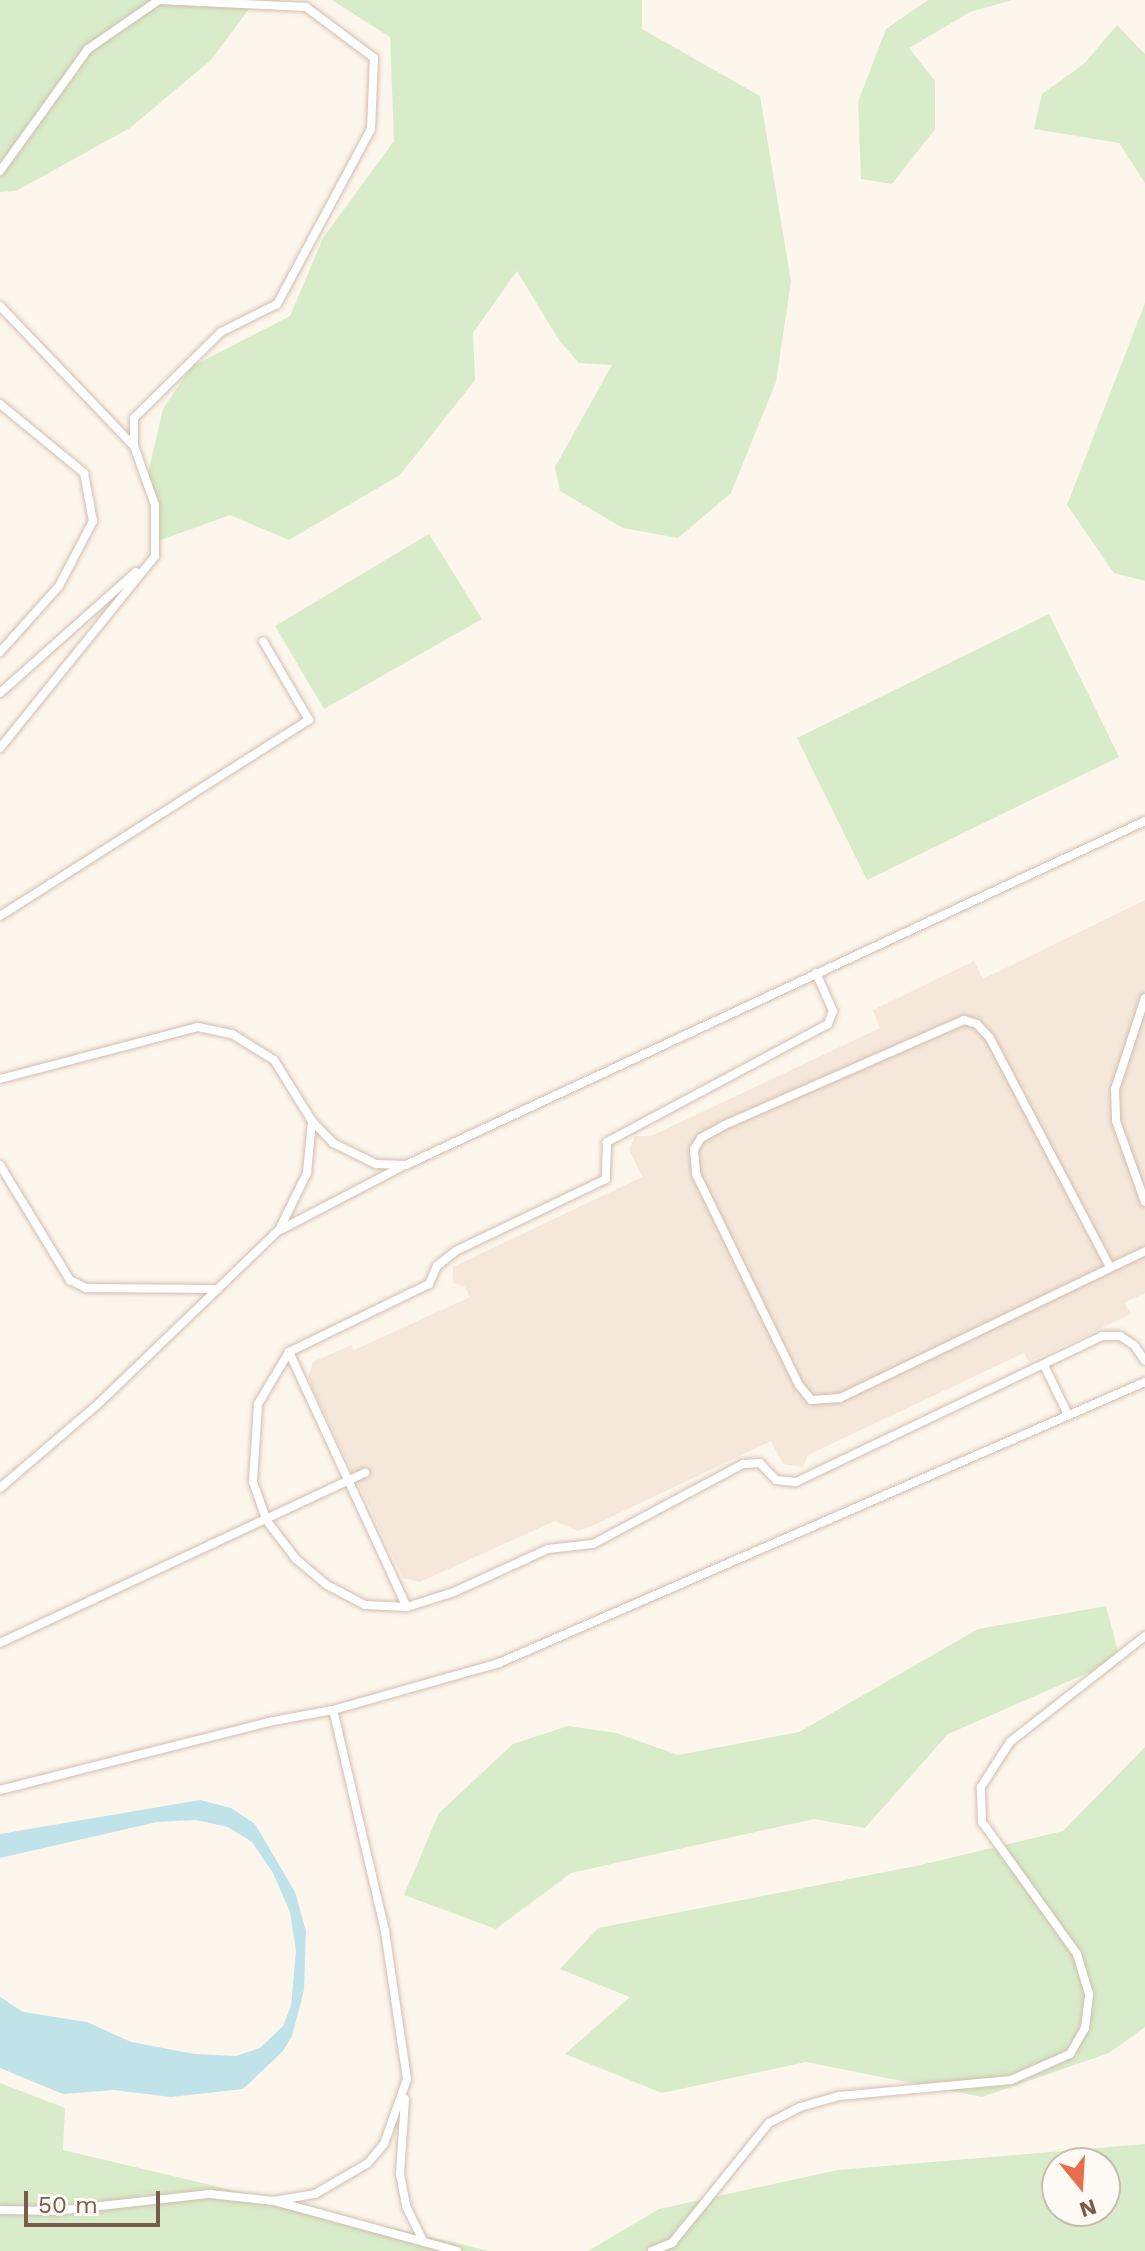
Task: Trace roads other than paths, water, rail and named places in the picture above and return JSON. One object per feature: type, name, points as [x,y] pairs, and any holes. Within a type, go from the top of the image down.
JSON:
[{"type":"lane","points":[[0,171],[88,49],[159,0],[306,7],[374,58],[371,129],[277,304],[221,332],[134,418],[134,446],[155,505],[155,556],[0,748]]},
{"type":"lane","points":[[0,306],[134,446]]},
{"type":"lane","points":[[0,404],[84,473],[93,521],[59,586],[0,652]]},
{"type":"lane","points":[[0,693],[155,556]]},
{"type":"lane","points":[[0,916],[309,720],[263,641]]},
{"type":"lane","points":[[0,1488],[98,1404],[279,1230],[406,1165],[1145,821]]},
{"type":"lane","points":[[816,973],[833,1011],[828,1024],[607,1142],[606,1179],[456,1251],[437,1266],[429,1284],[289,1352],[258,1404],[253,1444],[253,1482],[267,1521],[296,1559],[327,1585],[365,1605],[407,1607],[454,1592],[548,1549],[593,1544],[743,1464],[760,1463],[776,1480],[796,1482],[1111,1336],[1134,1345],[1145,1361]]},
{"type":"lane","points":[[1145,998],[1115,1089],[1116,1121],[1145,1202]]},
{"type":"lane","points":[[1110,1267],[990,1038],[977,1024],[964,1020],[723,1126],[701,1138],[694,1149],[696,1174],[799,1385],[811,1400],[840,1398],[1145,1251]]},
{"type":"lane","points":[[0,1079],[198,1027],[232,1034],[274,1060],[312,1121],[356,1158],[406,1165]]},
{"type":"lane","points":[[279,1230],[307,1173],[312,1121]]},
{"type":"lane","points":[[0,1165],[70,1280],[86,1288],[218,1289]]},
{"type":"lane","points":[[289,1352],[407,1607]]},
{"type":"lane","points":[[1044,1365],[1068,1415]]},
{"type":"lane","points":[[0,1790],[268,1722],[333,1710],[499,1663],[1145,1382]]},
{"type":"lane","points":[[0,1643],[365,1473]]},
{"type":"lane","points":[[652,2251],[672,2243],[769,2123],[800,2107],[839,2096],[1011,2080],[1070,2054],[1085,2028],[1089,1994],[1077,1954],[982,1822],[981,1787],[1010,1742],[1145,1636]]},
{"type":"lane","points":[[333,1710],[385,1931],[407,2079],[400,2174],[406,2206],[423,2242]]},
{"type":"lane","points":[[274,2201],[315,2194],[368,2163],[384,2144],[407,2079]]},
{"type":"lane","points":[[0,2210],[55,2211],[210,2194],[274,2201],[457,2251]]},
{"type":"water","points":[[200,1800],[231,1808],[255,1824],[295,1892],[306,1931],[304,1990],[292,2036],[283,2051],[243,2089],[171,2097],[114,2090],[63,2094],[0,2068],[0,1997],[23,2012],[87,2022],[131,2042],[194,2054],[236,2056],[260,2048],[283,2026],[291,2006],[296,1951],[290,1912],[273,1873],[252,1842],[228,1827],[196,1820],[157,1822],[0,1858],[0,1834]]}]
